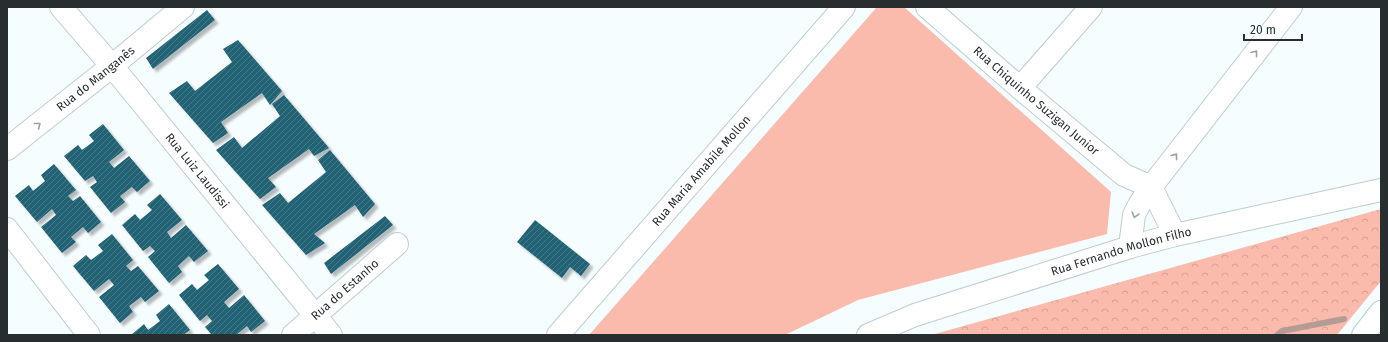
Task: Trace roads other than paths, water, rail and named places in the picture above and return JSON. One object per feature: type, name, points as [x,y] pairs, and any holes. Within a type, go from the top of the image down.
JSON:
[{"type":"street","name":"Rua Luiz Laudissi","points":[[61,7],[112,66],[331,335]]},
{"type":"street","name":"Rua do Manganês","points":[[7,149],[112,66],[183,7]]},
{"type":"street","name":"Rua Maria Amabíle Mollon","points":[[558,335],[844,7]]},
{"type":"street","name":"Rua Chiquinho Suzigan Junior","points":[[927,7],[1020,88],[1124,174],[1151,187]]},
{"type":"street","points":[[1020,88],[1091,7]]},
{"type":"street","points":[[1130,247],[1134,215],[1138,205],[1290,7]]},
{"type":"street","points":[[1151,187],[1175,235]]},
{"type":"street","name":"Rua Fernando Mollon Filho","points":[[868,335],[915,315],[1130,247],[1175,235],[1381,190]]},
{"type":"street","points":[[7,229],[88,335]]},
{"type":"street","name":"Rua do Estanho","points":[[294,335],[397,244]]},
{"type":"waterway","points":[[1277,335],[1282,331],[1344,319]]}]
